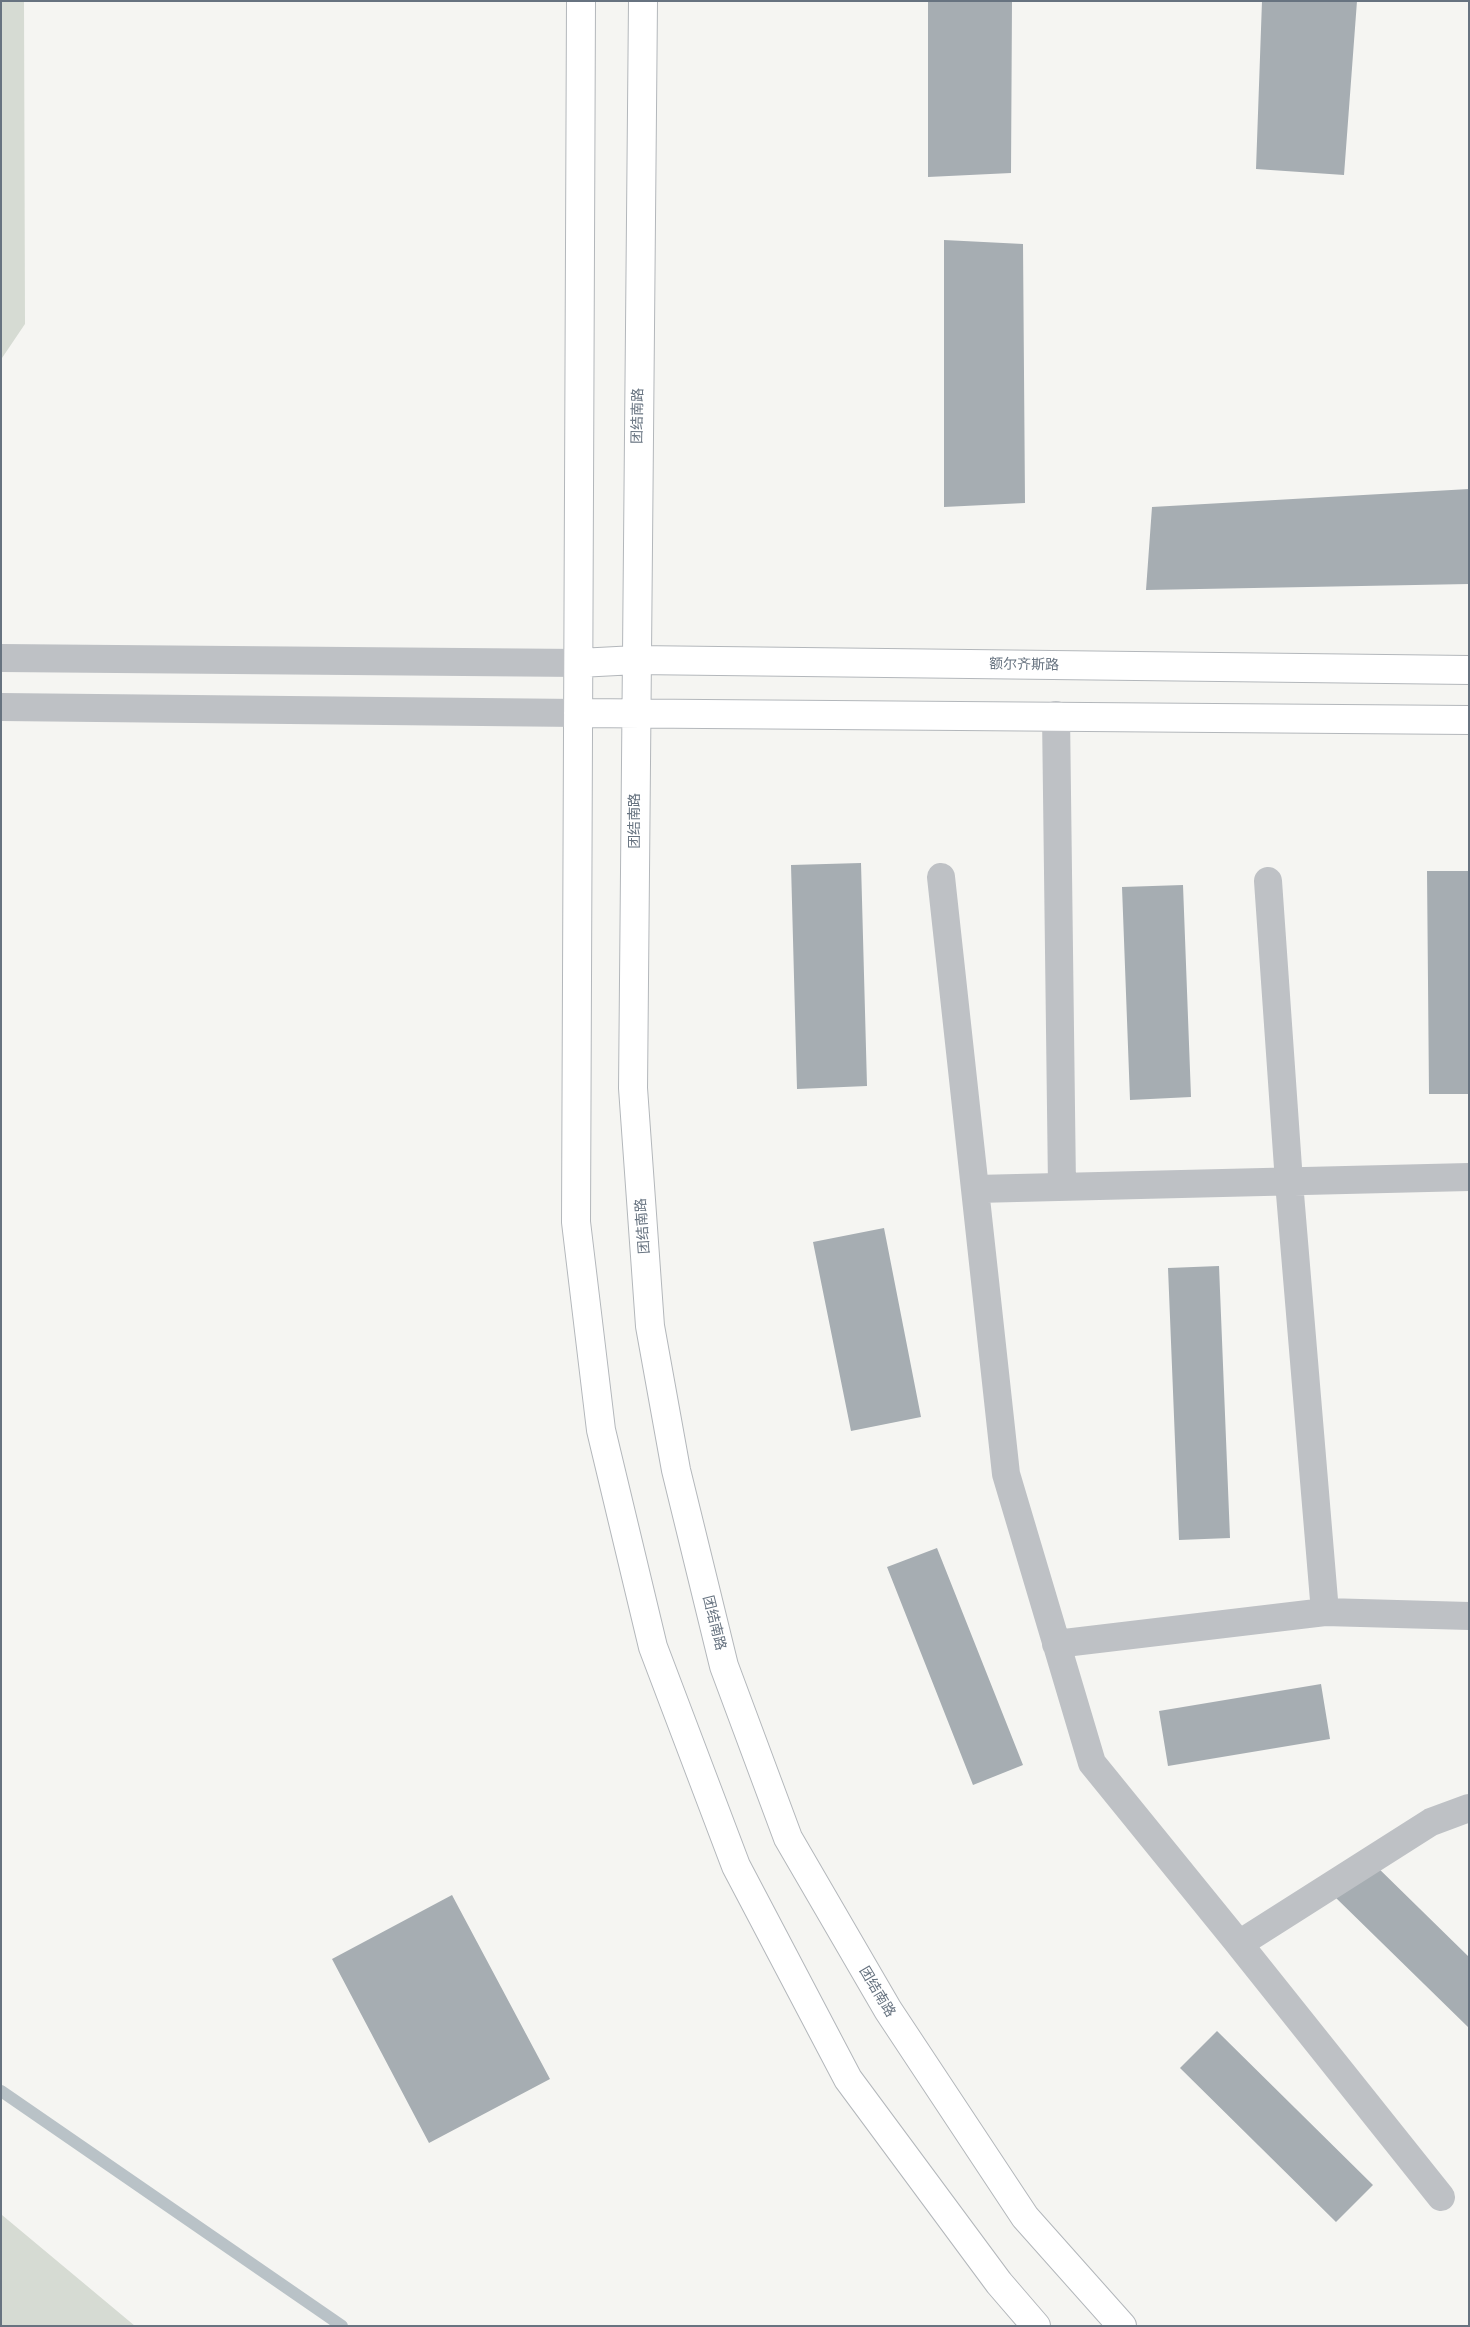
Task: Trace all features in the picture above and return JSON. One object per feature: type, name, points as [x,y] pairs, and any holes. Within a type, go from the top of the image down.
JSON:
[{"type":"main road","points":[[581,1],[576,1222],[601,1430],[653,1647],[736,1866],[848,2078],[999,2284],[1036,2326]]},
{"type":"main road","name":"团结南路","points":[[643,1],[633,1088],[650,1326],[676,1470],[724,1666],[788,1838],[888,2010],[1025,2217],[1122,2326]]},
{"type":"main road","name":"额尔齐斯路","points":[[578,663],[636,660],[1469,670]]},
{"type":"main road","points":[[578,713],[1056,715],[1469,720]]},
{"type":"street","points":[[1,658],[578,663]]},
{"type":"street","points":[[1,707],[578,713]]},
{"type":"street","points":[[1056,715],[1062,1187]]},
{"type":"street","points":[[941,877],[1006,1474],[1092,1763],[1441,2197]]},
{"type":"street","points":[[1268,881],[1289,1182],[1325,1612]]},
{"type":"street","points":[[976,1189],[1469,1177]]},
{"type":"street","points":[[1056,1644],[1325,1612],[1469,1616]]},
{"type":"street","points":[[1239,1944],[1431,1822],[1469,1808]]},
{"type":"shaded area","points":[[1,1],[24,2],[25,324],[2,358]]},
{"type":"shaded area","points":[[2,2215],[135,2326],[1,2326]]},
{"type":"building","points":[[928,1],[1012,1],[1011,173],[928,177]]},
{"type":"building","points":[[1262,1],[1357,1],[1344,175],[1256,169]]},
{"type":"building","points":[[944,240],[1023,244],[1025,503],[944,507]]},
{"type":"building","points":[[1469,489],[1469,584],[1146,590],[1152,507]]},
{"type":"building","points":[[861,863],[867,1086],[797,1089],[791,865]]},
{"type":"building","points":[[1427,871],[1469,871],[1469,1094],[1429,1094]]},
{"type":"building","points":[[1183,885],[1191,1097],[1130,1100],[1122,887]]},
{"type":"building","points":[[884,1228],[921,1417],[851,1431],[813,1242]]},
{"type":"building","points":[[1219,1266],[1230,1538],[1179,1540],[1168,1268]]},
{"type":"building","points":[[937,1548],[1023,1765],[973,1785],[887,1567]]},
{"type":"building","points":[[1321,1684],[1330,1739],[1168,1766],[1159,1711]]},
{"type":"building","points":[[1370,1860],[1469,1957],[1469,2028],[1335,1897]]},
{"type":"building","points":[[452,1895],[550,2079],[429,2143],[332,1959]]},
{"type":"building","points":[[1217,2031],[1373,2185],[1336,2222],[1180,2068]]},
{"type":"waterway","points":[[1,2091],[342,2326]]}]
